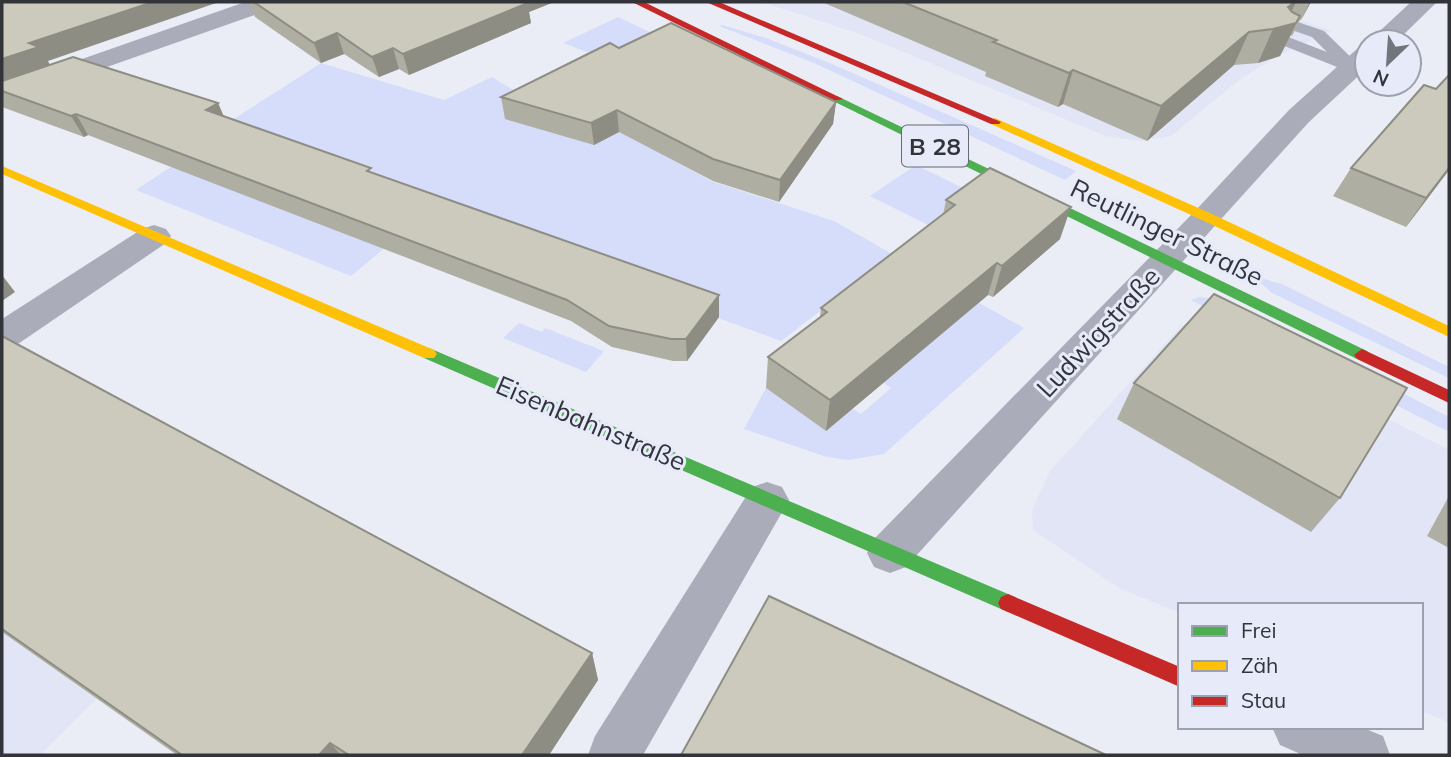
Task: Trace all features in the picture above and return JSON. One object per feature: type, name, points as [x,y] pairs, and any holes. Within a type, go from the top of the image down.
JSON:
[{"type":"main road","name":"Reutlinger Straße","points":[[637,2],[1449,397]]},
{"type":"main road","name":"Reutlinger Straße","points":[[711,2],[929,92],[1207,217],[1449,332]]},
{"type":"main road","name":"Eisenbahnstraße","points":[[2,170],[1178,676]]},
{"type":"street","points":[[2,96],[268,2]]},
{"type":"street","points":[[1396,28],[1424,2]]},
{"type":"street","name":"Ludwigstraße","points":[[890,552],[1299,116],[1353,67]]},
{"type":"street","points":[[2,337],[154,236]]},
{"type":"street","points":[[614,755],[767,500]]},
{"type":"street","points":[[1303,729],[1364,755]]},
{"type":"lane","points":[[1283,31],[1353,58]]},
{"type":"shaded area","points":[[762,2],[1245,2],[1332,31],[1281,54],[1240,79],[1171,136],[1141,141],[1106,136],[860,34]]},
{"type":"shaded area","points":[[618,17],[673,43],[621,131],[711,181],[834,221],[894,255],[781,341],[428,212],[351,276],[136,190],[171,167],[215,131],[321,63],[444,100],[492,77],[515,91],[587,56],[589,53],[563,43]]},
{"type":"shaded area","points":[[719,26],[766,38],[832,64],[1076,171],[1065,180],[814,63]]},
{"type":"shaded area","points":[[916,165],[971,192],[928,225],[870,196]]},
{"type":"shaded area","points":[[912,265],[1024,328],[884,454],[849,460],[827,457],[744,429],[766,388],[826,431],[852,408],[861,414],[891,388],[876,378],[894,362],[902,367],[926,347]]},
{"type":"shaded area","points":[[1257,277],[1282,284],[1449,367],[1449,378],[1272,293]]},
{"type":"shaded area","points":[[1200,297],[1216,299],[1279,329],[1449,417],[1449,432],[1191,300]]},
{"type":"shaded area","points":[[519,323],[542,332],[545,328],[604,351],[586,372],[503,338]]},
{"type":"shaded area","points":[[1182,325],[1271,371],[1278,363],[1449,450],[1449,722],[1423,712],[1423,603],[1178,603],[1178,612],[1119,588],[1033,530],[1032,510],[1050,471]]},
{"type":"shaded area","points":[[2,632],[96,699],[40,755],[2,755]]},
{"type":"building","points":[[2,2],[153,2],[29,43],[39,47],[2,59]]},
{"type":"building","points":[[254,2],[528,3],[403,54],[393,48],[372,57],[337,33],[314,43]]},
{"type":"building","points":[[903,2],[1295,2],[1288,7],[1300,16],[1296,23],[1249,32],[1161,106],[1073,70],[1069,73]]},
{"type":"building","points":[[671,23],[836,102],[780,180],[713,159],[617,110],[591,123],[501,97],[610,43],[619,48]]},
{"type":"building","points":[[73,57],[218,103],[206,110],[371,168],[367,171],[719,295],[686,339],[671,339],[609,326],[567,300],[76,114],[71,116],[2,91],[2,81]]},
{"type":"building","points":[[1449,75],[1449,168],[1426,198],[1351,168],[1413,98],[1423,98],[1424,85],[1436,89]]},
{"type":"building","points":[[990,168],[1071,207],[1002,266],[997,263],[830,400],[768,357],[827,312],[821,308],[955,205],[946,200]]},
{"type":"building","points":[[1214,294],[1407,388],[1340,498],[1134,383]]},
{"type":"building","points":[[2,336],[592,653],[522,755],[349,755],[330,743],[319,755],[182,755],[2,629]]},
{"type":"building","points":[[769,596],[1106,755],[681,755]]},
{"type":"traffic: fast","points":[[837,99],[1362,355]]},
{"type":"traffic: fast","points":[[429,354],[1008,603]]},
{"type":"traffic: slow","points":[[995,122],[1207,217],[1449,332]]},
{"type":"traffic: slow","points":[[2,170],[429,354]]},
{"type":"traffic: jam","points":[[637,2],[837,99]]},
{"type":"traffic: jam","points":[[711,2],[995,122]]},
{"type":"traffic: jam","points":[[1362,355],[1449,397]]},
{"type":"traffic: jam","points":[[1008,603],[1178,676]]}]
